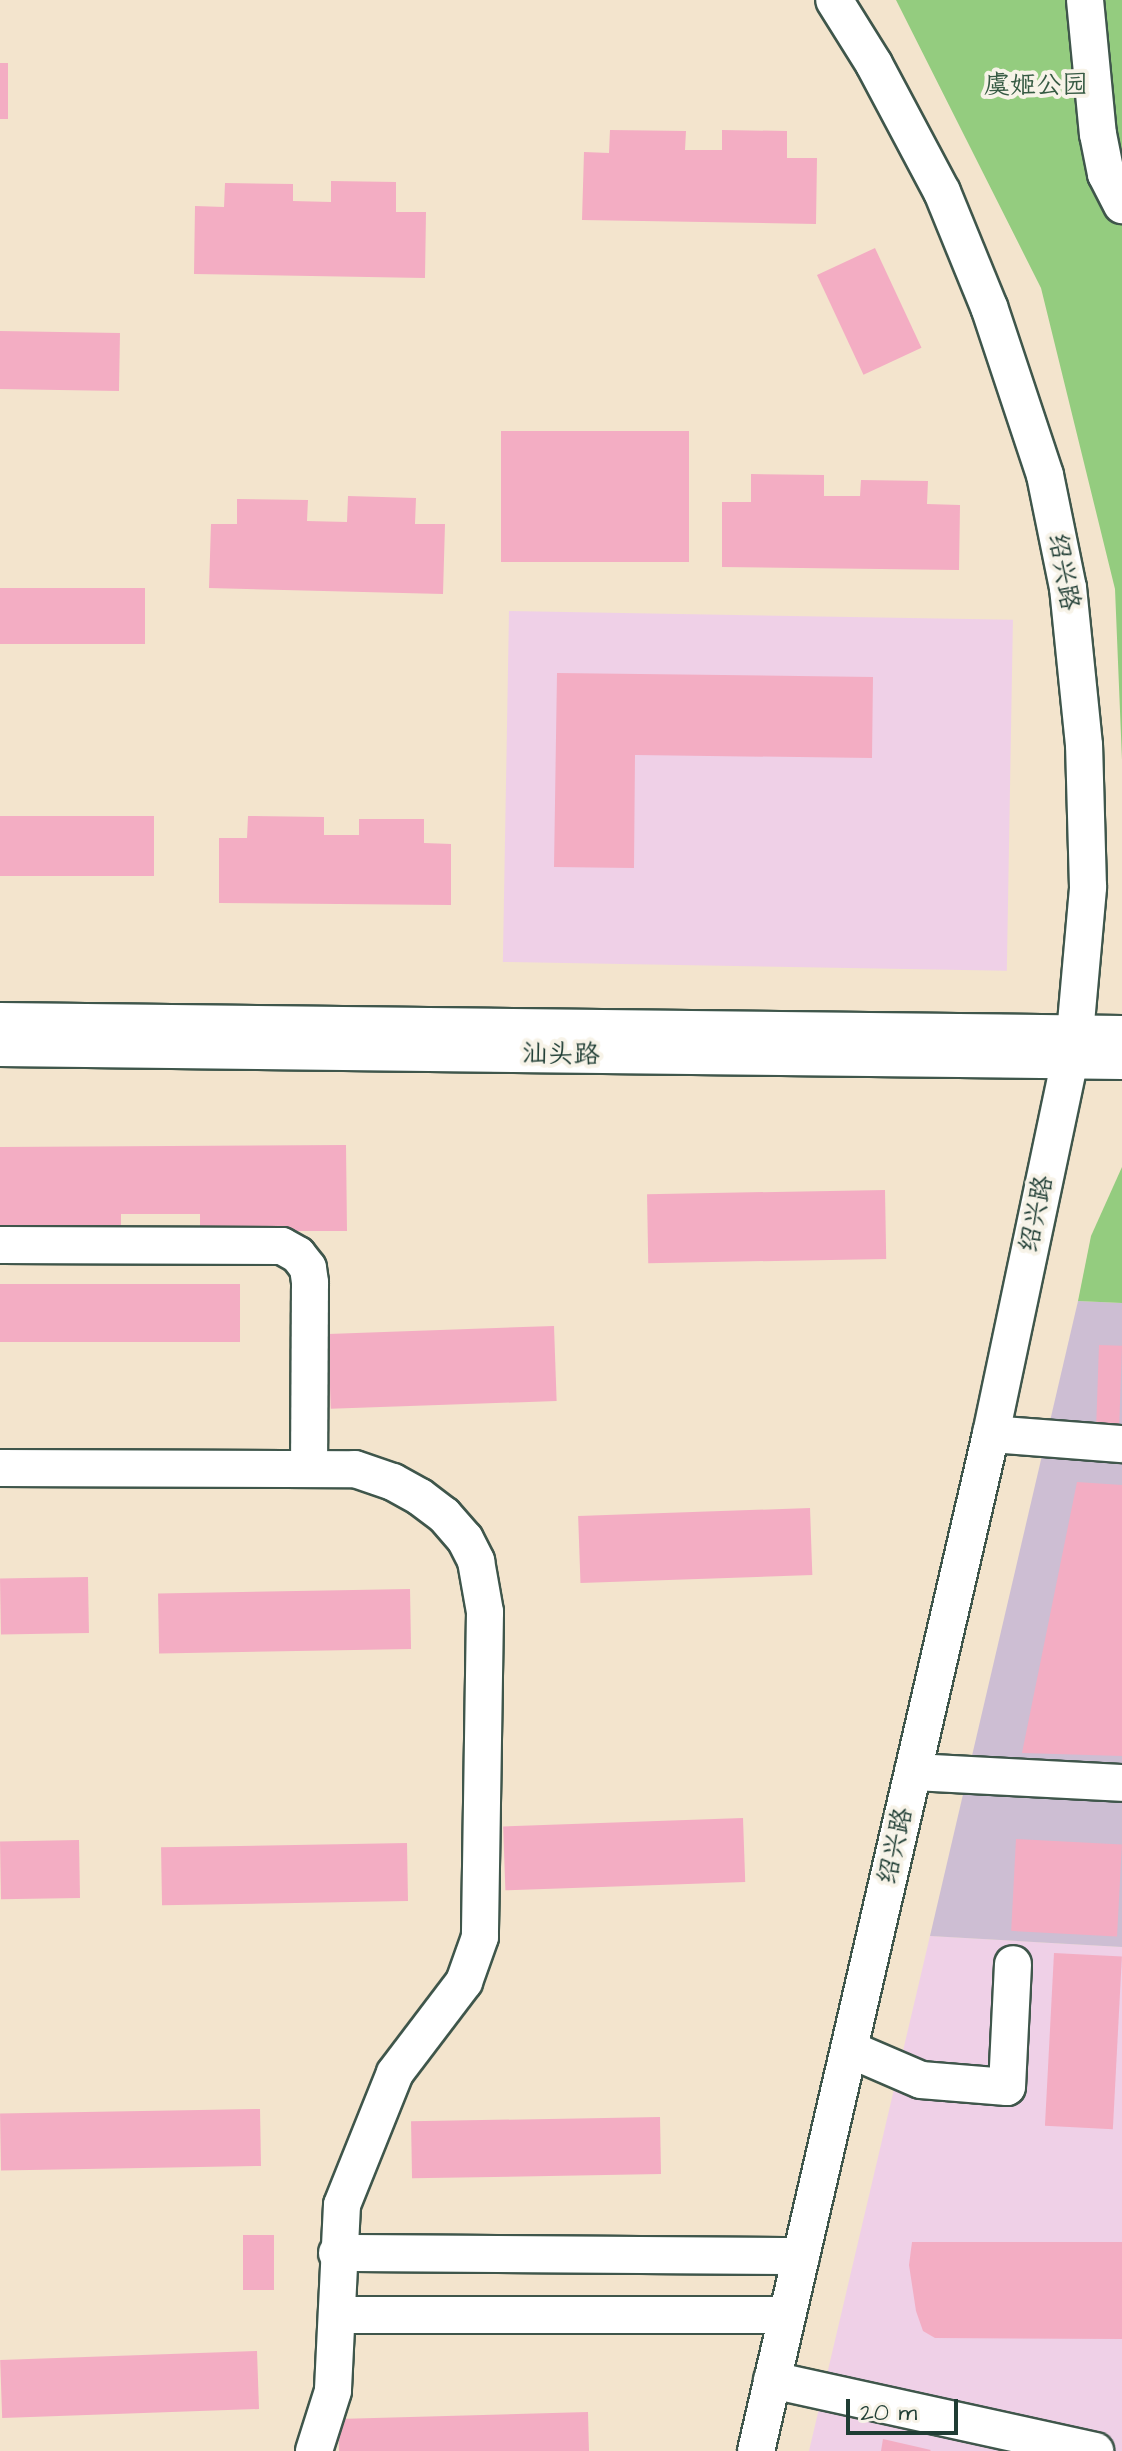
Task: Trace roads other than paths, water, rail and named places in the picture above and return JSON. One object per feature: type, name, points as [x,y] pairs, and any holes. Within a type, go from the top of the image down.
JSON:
[{"type":"street","name":"绍兴路","points":[[756,2451],[991,1434],[1072,1047],[1088,887],[1084,745],[1068,588],[1045,475],[989,307],[942,192],[874,64],[834,0]]},
{"type":"street","points":[[1085,0],[1098,134],[1106,174],[1122,205]]},
{"type":"street","name":"汕头路","points":[[0,1021],[1072,1047],[1122,1061]]},
{"type":"street","name":"汕头路","points":[[0,1048],[1072,1047],[1122,1034]]},
{"type":"street","points":[[0,1245],[282,1246],[298,1255],[308,1268],[310,1283],[309,1467]]},
{"type":"street","points":[[991,1434],[1122,1444]]},
{"type":"street","points":[[0,1468],[355,1469],[393,1482],[444,1515],[465,1539],[476,1561],[485,1612],[480,1937],[464,1982],[395,2073],[377,2110],[342,2205],[337,2253],[333,2391],[314,2451]]},
{"type":"street","points":[[913,1772],[1122,1783]]},
{"type":"street","points":[[849,2049],[921,2080],[1007,2087],[1013,1964]]},
{"type":"street","points":[[337,2253],[801,2256]]},
{"type":"street","points":[[337,2315],[787,2315]]},
{"type":"street","points":[[772,2380],[1095,2451]]},
{"type":"park label","name":"虞姬公园","points":[[1036,86]]}]
